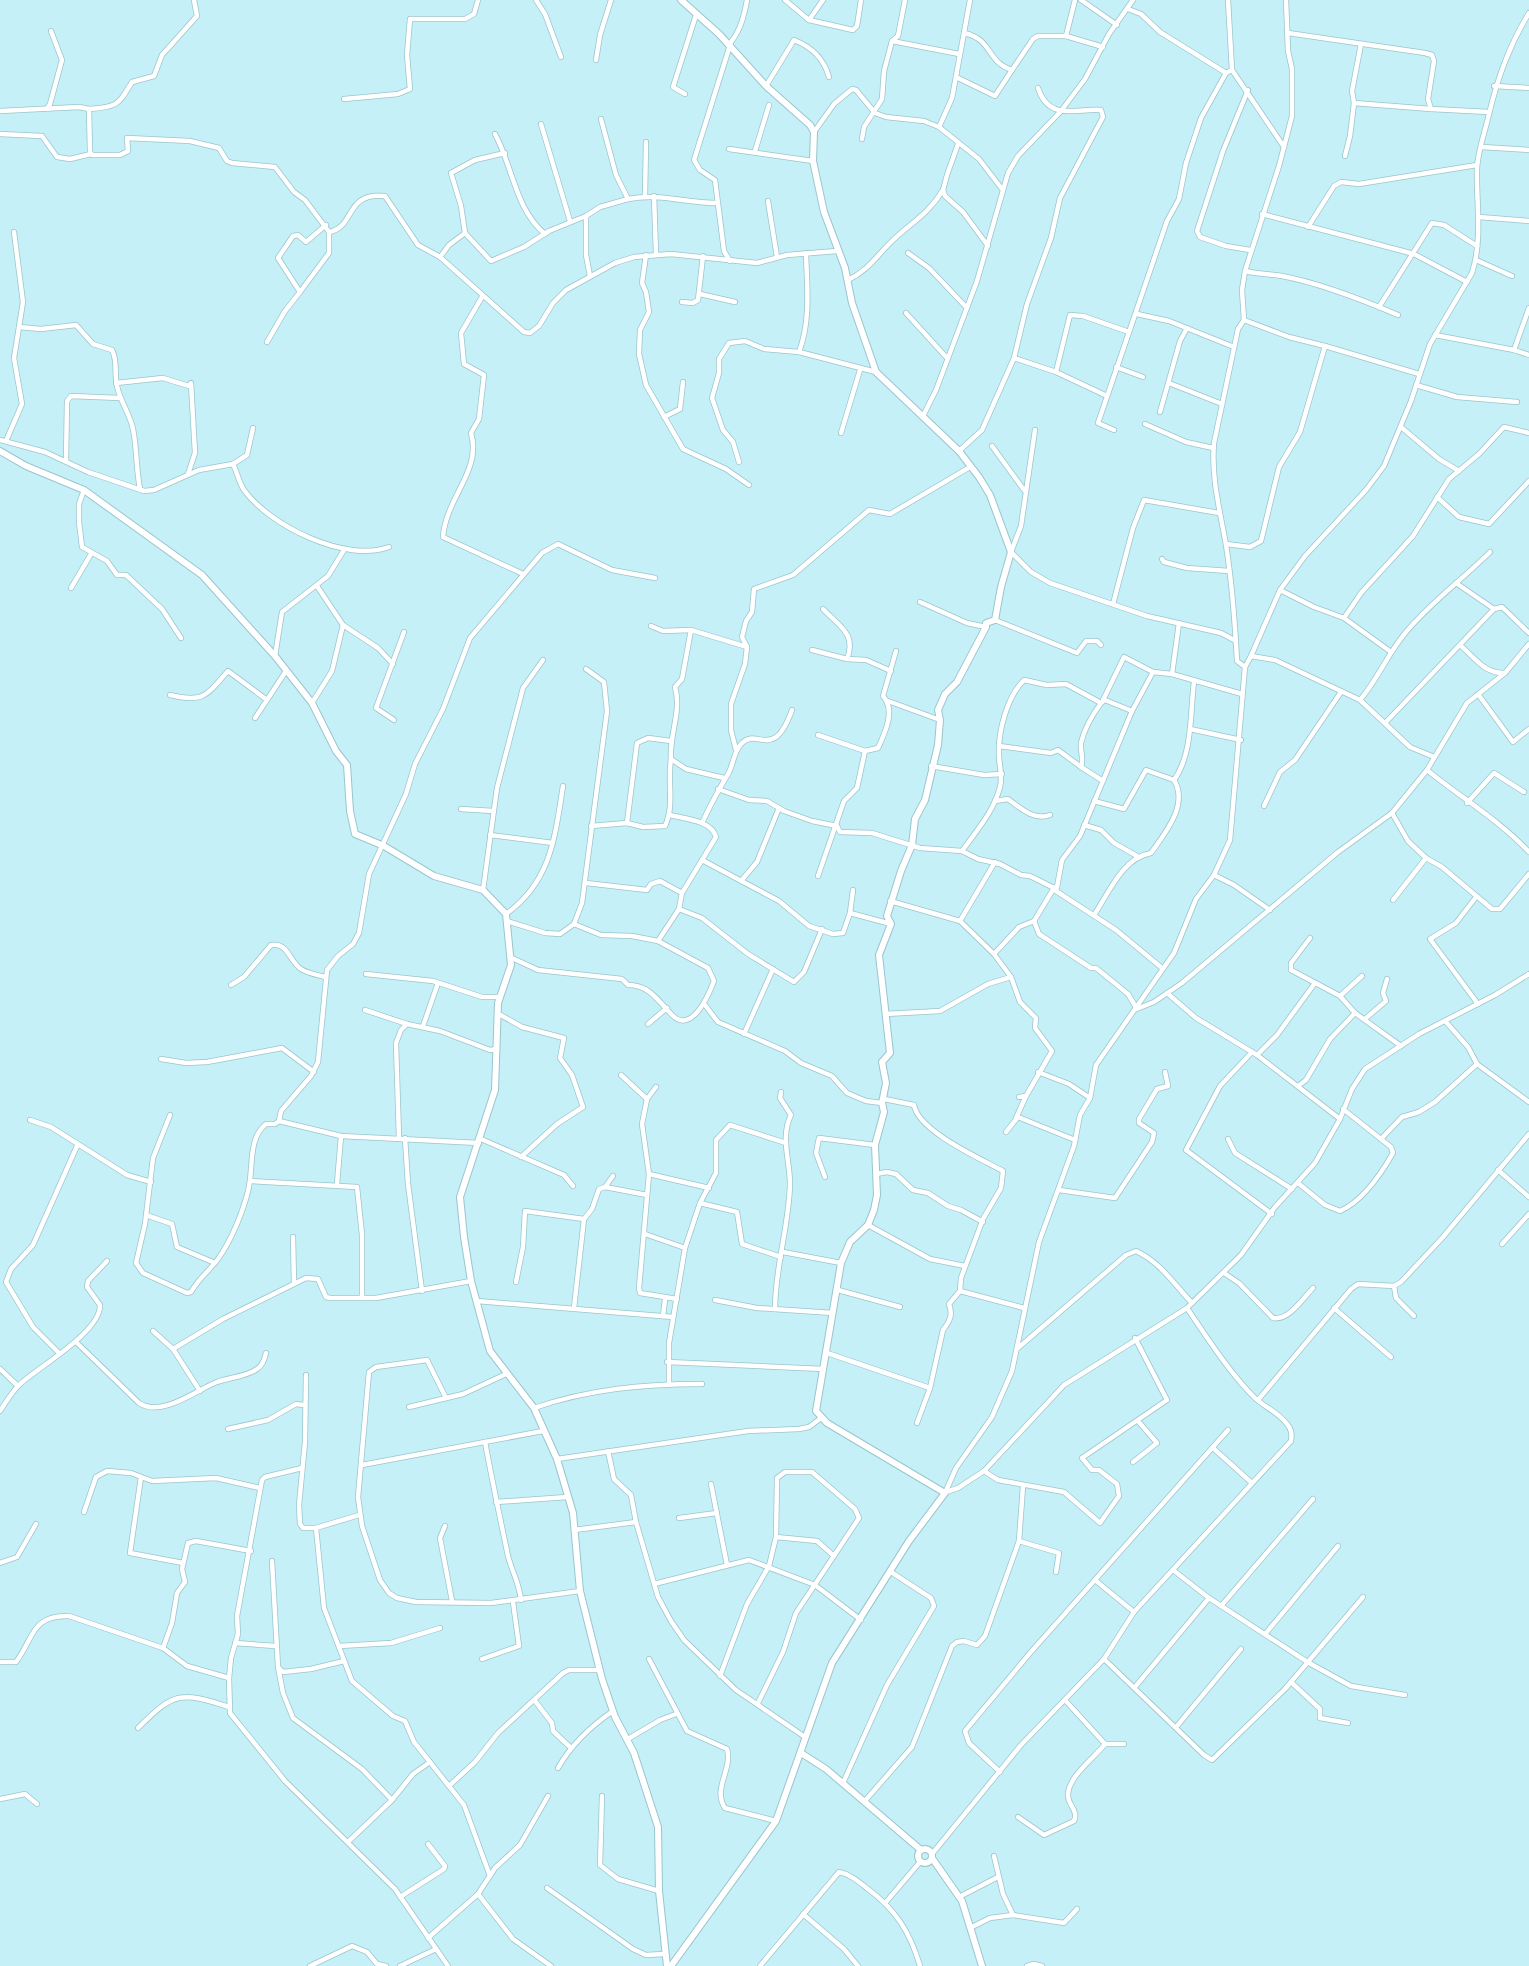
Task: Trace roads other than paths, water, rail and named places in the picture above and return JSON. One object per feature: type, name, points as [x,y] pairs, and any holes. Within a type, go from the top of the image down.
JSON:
[{"type":"street","points":[[0,111],[46,109],[52,106],[109,108],[118,104],[124,98],[132,82],[154,76],[162,55],[197,16],[194,0]]},
{"type":"street","points":[[344,99],[398,94],[410,89],[407,55],[410,19],[465,19],[474,14],[478,0]]},
{"type":"street","points":[[536,0],[545,14],[561,57]]},
{"type":"street","points":[[596,60],[600,35],[611,0]]},
{"type":"street","points":[[681,0],[731,48],[766,86],[810,125],[814,132],[813,161],[824,212],[848,280],[852,303],[876,372],[959,452],[990,495],[1011,552],[1031,572],[1050,583],[1147,616],[1221,633],[1236,640]]},
{"type":"street","points":[[730,261],[724,251],[715,180],[700,170],[694,160],[731,42],[744,18],[747,0]]},
{"type":"street","points":[[785,0],[808,20],[846,29],[855,28],[861,0]]},
{"type":"street","points":[[808,20],[823,0]]},
{"type":"street","points":[[862,139],[864,127],[882,99],[884,71],[892,41],[898,36],[905,0]]},
{"type":"street","points":[[939,127],[952,98],[970,0]]},
{"type":"street","points":[[1066,36],[1075,0]]},
{"type":"street","points":[[1081,0],[1118,25]]},
{"type":"street","points":[[923,416],[967,308],[988,246],[1002,189],[1018,156],[1061,111],[1085,79],[1133,0]]},
{"type":"street","points":[[1228,0],[1232,70],[1248,90],[1284,147]]},
{"type":"street","points":[[1245,667],[1237,661],[1226,544],[1219,513],[1213,448],[1238,329],[1244,320],[1242,290],[1245,271],[1284,147],[1292,105],[1292,69],[1288,51],[1286,0]]},
{"type":"street","points":[[1128,9],[1141,14],[1174,42],[1226,73]]},
{"type":"street","points":[[685,94],[673,87],[696,15]]},
{"type":"street","points":[[669,1966],[776,1821],[832,1663],[945,1492],[956,1468],[992,1418],[1012,1371],[1039,1242],[1059,1190],[1075,1140],[1080,1115],[1089,1098],[1096,1065],[1174,953],[1196,899],[1214,875],[1230,840],[1241,740],[1245,667],[1280,590],[1312,548],[1377,478],[1401,427],[1435,335],[1467,282],[1476,260],[1479,217],[1477,165],[1494,86],[1507,50],[1528,17]]},
{"type":"street","points":[[51,31],[62,60],[52,106]]},
{"type":"street","points":[[964,33],[982,39],[998,64],[1012,70]]},
{"type":"street","points":[[1288,33],[1432,55],[1434,61],[1428,99],[1431,109]]},
{"type":"street","points":[[956,77],[994,96],[1038,36],[1066,36],[1103,47]]},
{"type":"street","points":[[766,86],[794,40],[803,43],[823,59],[829,77]]},
{"type":"street","points":[[892,41],[959,54]]},
{"type":"street","points":[[1345,156],[1354,103],[1352,91],[1360,45]]},
{"type":"street","points":[[1114,430],[1098,423],[1105,395],[1137,314],[1167,220],[1179,199],[1186,163],[1201,118],[1226,73],[1232,70]]},
{"type":"street","points":[[1494,86],[1529,88]]},
{"type":"street","points":[[959,452],[982,430],[1014,358],[1060,198],[1096,132],[1103,112],[1095,110],[1072,113],[1061,111],[1041,98],[1038,88]]},
{"type":"street","points":[[814,132],[834,104],[852,89],[856,90],[875,113],[886,117],[924,121],[939,127],[979,159],[1002,189]]},
{"type":"street","points":[[1248,90],[1223,151],[1197,231],[1200,237],[1226,246],[1250,250]]},
{"type":"street","points":[[1354,103],[1490,112]]},
{"type":"street","points":[[755,151],[769,105]]},
{"type":"street","points":[[89,109],[91,154]]},
{"type":"street","points":[[601,119],[616,175],[628,199]]},
{"type":"street","points":[[542,124],[570,221]]},
{"type":"street","points":[[0,134],[42,136],[52,154],[63,159],[91,154],[123,154],[128,151],[127,138],[207,143],[219,148],[227,161],[232,163],[275,167],[326,225],[329,232],[329,253],[285,311],[267,342]]},
{"type":"street","points":[[495,134],[505,153],[511,178],[519,196],[534,225],[544,234]]},
{"type":"street","points":[[645,196],[646,142]]},
{"type":"street","points":[[848,280],[860,274],[891,243],[925,215],[943,190],[958,144]]},
{"type":"street","points":[[1482,147],[1529,150]]},
{"type":"street","points":[[729,149],[813,161]]},
{"type":"street","points":[[505,153],[475,160],[451,173],[461,206],[465,233],[491,261],[524,247],[544,234],[586,216],[600,207],[628,199],[654,196],[717,202]]},
{"type":"street","points":[[1308,227],[1334,186],[1341,182],[1359,184],[1477,165]]},
{"type":"street","points":[[943,190],[945,196],[963,212],[988,246]]},
{"type":"street","points":[[329,232],[338,229],[358,200],[374,195],[384,196],[418,245],[440,257],[482,297],[524,332],[530,333],[539,326],[553,303],[566,290],[615,263],[656,254],[703,256],[757,263],[777,257],[837,250]]},
{"type":"street","points":[[654,196],[656,254]]},
{"type":"street","points":[[768,201],[777,257]]},
{"type":"street","points":[[1262,214],[1414,254],[1467,282]]},
{"type":"street","points":[[586,216],[586,255],[590,276]]},
{"type":"street","points":[[1479,217],[1529,221]]},
{"type":"street","points":[[1379,307],[1430,225],[1436,222],[1477,246]]},
{"type":"street","points":[[300,292],[278,258],[293,236],[298,235],[306,242],[326,225]]},
{"type":"street","points":[[14,232],[23,302],[14,358],[22,404],[3,441],[45,452],[88,472],[140,489],[153,490],[188,474],[233,464],[247,454],[254,428]]},
{"type":"street","points":[[440,257],[449,245],[465,233]]},
{"type":"street","points":[[799,352],[806,334],[808,310],[806,253]]},
{"type":"street","points":[[908,253],[929,268],[967,308]]},
{"type":"street","points":[[646,255],[642,283],[649,312],[640,330],[640,368],[646,385],[682,449],[726,468],[749,485]]},
{"type":"street","points":[[682,302],[693,303],[700,294],[703,256]]},
{"type":"street","points":[[1476,260],[1512,276]]},
{"type":"street","points":[[1245,271],[1263,276],[1282,276],[1398,315]]},
{"type":"street","points":[[700,294],[735,302]]},
{"type":"street","points":[[482,297],[461,337],[464,364],[484,375],[479,419],[471,434],[475,447],[472,460],[444,519],[442,537],[523,574]]},
{"type":"street","points":[[1514,350],[1529,308]]},
{"type":"street","points":[[906,313],[947,358]]},
{"type":"street","points":[[1137,314],[1187,328],[1234,347]]},
{"type":"street","points":[[1056,372],[1070,315],[1083,316],[1129,332]]},
{"type":"street","points":[[1244,320],[1289,337],[1419,374]]},
{"type":"street","points":[[18,327],[41,329],[76,325],[93,344],[112,350],[115,356],[116,383],[120,398],[134,432],[135,469],[140,489]]},
{"type":"street","points":[[1161,412],[1179,341],[1187,328]]},
{"type":"street","points":[[1435,335],[1529,355]]},
{"type":"street","points":[[739,462],[733,442],[723,430],[712,398],[722,351],[729,343],[738,341],[764,349],[799,352],[860,370],[876,372]]},
{"type":"street","points":[[1226,544],[1250,547],[1261,541],[1279,467],[1300,432],[1325,346]]},
{"type":"street","points":[[1014,358],[1056,372],[1105,395]]},
{"type":"street","points":[[1116,367],[1143,378]]},
{"type":"street","points":[[840,433],[860,370]]},
{"type":"street","points":[[116,383],[163,378],[189,386],[191,383],[195,453],[188,474]]},
{"type":"street","points":[[664,417],[680,409],[682,382]]},
{"type":"street","points":[[1168,383],[1222,404]]},
{"type":"street","points":[[1416,385],[1457,397],[1517,402]]},
{"type":"street","points":[[66,461],[67,401],[70,396],[120,398]]},
{"type":"street","points":[[1145,424],[1186,442],[1213,448]]},
{"type":"street","points":[[1401,427],[1439,459],[1459,471]]},
{"type":"street","points":[[1344,618],[1361,592],[1413,536],[1449,478],[1504,427],[1529,433]]},
{"type":"street","points":[[995,620],[1000,587],[1021,526],[1024,491],[1035,430]]},
{"type":"street","points":[[992,446],[1024,491]]},
{"type":"street","points":[[0,452],[26,466],[84,490],[202,575],[275,656],[312,703],[336,751],[347,765],[350,811],[356,834],[384,846],[434,876],[483,890],[507,918],[554,935],[560,934],[574,924],[586,883],[591,826],[607,711],[603,682],[586,669]]},
{"type":"street","points":[[233,464],[244,490],[286,527],[344,550],[369,553],[389,547]]},
{"type":"street","points":[[736,750],[731,730],[730,704],[747,647],[742,637],[746,621],[752,612],[754,590],[793,575],[869,510],[890,514],[970,467]]},
{"type":"street","points":[[1437,497],[1459,517],[1489,524],[1529,481]]},
{"type":"street","points":[[84,490],[79,504],[82,547],[107,561],[117,575],[126,574],[162,609],[181,638]]},
{"type":"street","points":[[1113,604],[1133,528],[1144,500],[1219,513]]},
{"type":"street","points":[[279,1121],[281,1111],[314,1072],[318,1062],[325,977],[330,964],[353,944],[359,933],[369,874],[384,846],[406,794],[415,764],[443,709],[471,638],[542,553],[558,544],[612,570],[655,578]]},
{"type":"street","points":[[275,656],[282,612],[328,576],[344,550]]},
{"type":"street","points":[[1360,700],[1378,678],[1391,652],[1406,632],[1490,552]]},
{"type":"street","points":[[71,588],[92,554]]},
{"type":"street","points":[[1162,559],[1164,562],[1186,568],[1228,571]]},
{"type":"street","points":[[1456,583],[1494,609]]},
{"type":"street","points":[[317,586],[343,625],[378,648],[393,664]]},
{"type":"street","points":[[1280,590],[1314,607],[1344,618],[1391,652]]},
{"type":"street","points":[[920,602],[967,623],[986,627]]},
{"type":"street","points":[[1386,722],[1494,609],[1502,607],[1529,633]]},
{"type":"street","points":[[823,609],[850,640],[852,648],[848,659]]},
{"type":"street","points":[[1101,645],[1097,641],[1086,641],[1077,653],[995,620],[986,622],[986,627],[957,682],[945,694],[938,710],[940,720],[938,745],[931,766],[925,800],[915,819],[912,845],[890,901],[887,916],[891,924],[879,955],[891,1053],[882,1062],[886,1083],[884,1112],[875,1145],[877,1195],[868,1225],[850,1242],[841,1263],[816,1405],[821,1418],[945,1492],[958,1488],[984,1471],[1064,1384],[1135,1338],[1187,1308],[1224,1273],[1315,1163],[1340,1119],[1352,1089],[1365,1069],[1401,1046],[1529,974]]},
{"type":"street","points":[[1172,674],[1179,622]]},
{"type":"street","points":[[312,703],[332,670],[343,625]]},
{"type":"street","points":[[651,626],[663,631],[691,630],[747,647]]},
{"type":"street","points":[[591,826],[627,823],[643,827],[665,826],[670,815],[668,772],[678,698],[675,687],[682,679],[691,630]]},
{"type":"street","points":[[394,720],[376,708],[404,632]]},
{"type":"street","points":[[1137,1008],[1154,1002],[1167,993],[1338,852],[1392,813],[1427,770],[1467,703],[1505,672],[1529,644]]},
{"type":"street","points":[[1461,646],[1486,670],[1493,673],[1505,672]]},
{"type":"street","points":[[812,650],[848,659],[866,660],[891,671]]},
{"type":"street","points":[[896,651],[884,696],[888,701],[940,720]]},
{"type":"street","points":[[1251,656],[1275,660],[1360,700],[1410,747],[1434,757]]},
{"type":"street","points":[[1082,767],[1084,759],[1081,745],[1092,714],[1102,701],[1124,657],[1153,672],[1172,674],[1242,694]]},
{"type":"street","points":[[483,890],[493,811],[523,688],[543,660]]},
{"type":"street","points":[[170,695],[193,700],[206,696],[228,671],[267,700]]},
{"type":"street","points":[[255,718],[286,671]]},
{"type":"street","points":[[994,954],[1019,927],[1034,921],[1056,888],[1062,860],[1080,836],[1132,711],[1153,672]]},
{"type":"street","points":[[962,851],[995,801],[1002,774],[999,747],[1009,703],[1024,680],[1047,685],[1066,684],[1102,701],[1132,711]]},
{"type":"street","points":[[1174,780],[1180,768],[1190,729],[1194,682]]},
{"type":"street","points":[[1264,806],[1280,772],[1295,760],[1341,692]]},
{"type":"street","points":[[1478,694],[1513,742],[1529,729]]},
{"type":"street","points":[[818,735],[865,751],[878,748],[889,726],[888,701]]},
{"type":"street","points":[[702,823],[736,750],[745,740],[777,738],[783,732],[792,710]]},
{"type":"street","points":[[1190,729],[1241,740]]},
{"type":"street","points":[[627,823],[637,743],[648,738],[671,741]]},
{"type":"street","points":[[999,747],[1051,753],[1058,750],[1104,781]]},
{"type":"street","points":[[818,876],[829,838],[837,826],[844,801],[857,788],[865,751]]},
{"type":"street","points":[[671,759],[686,769],[724,778]]},
{"type":"street","points":[[931,766],[984,775],[1002,774]]},
{"type":"street","points":[[1094,801],[1125,809],[1146,770],[1174,780],[1178,788],[1174,821],[1151,853],[1137,856],[1123,870],[1094,915]]},
{"type":"street","points":[[1427,770],[1467,803],[1509,831],[1529,852]]},
{"type":"street","points":[[1467,803],[1494,773],[1524,792]]},
{"type":"street","points":[[563,786],[550,860],[543,875],[507,918],[512,958],[497,1013],[495,1090],[460,1197],[471,1281],[490,1351],[534,1408],[557,1458],[573,1513],[579,1591],[600,1671],[613,1711],[628,1739],[648,1790],[658,1827],[659,1891],[664,1953],[669,1966]]},
{"type":"street","points":[[718,789],[749,800],[767,801],[812,821],[837,826]]},
{"type":"street","points":[[995,801],[1008,799],[1035,816],[1050,815]]},
{"type":"street","points":[[741,881],[757,862],[779,808]]},
{"type":"street","points":[[461,809],[493,811]]},
{"type":"street","points":[[1392,813],[1408,841],[1426,858],[1442,867],[1492,909],[1500,909],[1529,874]]},
{"type":"street","points":[[658,942],[680,909],[682,893],[716,837],[714,831],[702,823],[670,815]]},
{"type":"street","points":[[1084,825],[1101,830],[1114,843],[1137,856]]},
{"type":"street","points":[[837,826],[840,832],[872,833],[934,850],[962,851],[1056,888],[1056,891],[1094,915],[1162,968]]},
{"type":"street","points":[[490,835],[553,843]]},
{"type":"street","points":[[1393,900],[1426,858]]},
{"type":"street","points":[[702,860],[779,901],[809,926],[833,934],[843,933],[850,913],[853,890]]},
{"type":"street","points":[[960,921],[994,862]]},
{"type":"street","points":[[1214,875],[1234,885],[1270,910]]},
{"type":"street","points":[[586,883],[646,890],[651,884],[660,881],[682,893]]},
{"type":"street","points":[[1476,897],[1456,923],[1430,939],[1478,1004]]},
{"type":"street","points":[[890,901],[960,921],[994,954],[1011,977],[1020,1002],[1036,1018],[1035,1028],[1052,1051],[1038,1072],[1016,1118],[1006,1132]]},
{"type":"street","points":[[680,909],[702,918],[790,981],[799,980],[822,929]]},
{"type":"street","points":[[850,913],[891,924]]},
{"type":"street","points":[[1034,921],[1039,934],[1090,968],[1096,968],[1128,994],[1137,1008]]},
{"type":"street","points":[[512,958],[538,970],[622,979],[628,985],[639,985],[667,1008],[672,1017],[689,1019],[705,1005],[714,981],[713,973],[708,968],[658,942],[632,936],[601,935],[574,924]]},
{"type":"street","points":[[1310,939],[1290,966],[1294,972],[1340,996],[1355,1013],[1366,1018],[1401,1046]]},
{"type":"street","points":[[231,985],[244,977],[272,945],[277,944],[283,947],[301,969],[325,977]]},
{"type":"street","points":[[744,1034],[773,969]]},
{"type":"street","points":[[366,974],[438,983],[482,997],[500,997]]},
{"type":"street","points":[[1340,996],[1362,976]]},
{"type":"street","points":[[885,1014],[940,1011],[988,984],[1011,977]]},
{"type":"street","points":[[1366,1018],[1386,1001],[1383,993],[1387,979]]},
{"type":"street","points":[[423,1026],[438,983]]},
{"type":"street","points":[[1257,1055],[1277,1035],[1315,983]]},
{"type":"street","points":[[1167,993],[1196,1018],[1257,1055],[1340,1119]]},
{"type":"street","points":[[705,1005],[718,1022],[785,1051],[801,1063],[832,1077],[847,1093],[866,1101],[914,1105],[917,1116],[958,1148],[1003,1171],[1001,1188],[982,1222],[965,1266],[960,1292],[949,1304],[951,1312],[949,1323],[943,1329],[930,1388],[917,1423]]},
{"type":"street","points":[[648,1024],[667,1008]]},
{"type":"street","points":[[365,1010],[407,1024],[423,1026],[482,1048],[497,1049]]},
{"type":"street","points":[[497,1013],[522,1027],[564,1038],[560,1058],[572,1074],[583,1107],[556,1124],[521,1157]]},
{"type":"street","points":[[1298,1086],[1306,1080],[1315,1060],[1330,1039],[1355,1013]]},
{"type":"street","points":[[1446,1022],[1468,1047],[1477,1064],[1529,1102]]},
{"type":"street","points":[[407,1024],[401,1030],[396,1043],[402,1138],[422,1291]]},
{"type":"street","points":[[161,1059],[207,1062],[282,1048],[314,1072]]},
{"type":"street","points":[[1252,1052],[1220,1086],[1186,1150],[1272,1214]]},
{"type":"street","points":[[1381,1139],[1402,1117],[1419,1112],[1435,1102],[1477,1064]]},
{"type":"street","points":[[1038,1072],[1068,1084],[1089,1098]]},
{"type":"street","points":[[1059,1190],[1115,1198],[1152,1142],[1154,1133],[1139,1123],[1139,1119],[1158,1089],[1168,1086],[1165,1072]]},
{"type":"street","points":[[621,1075],[647,1099]]},
{"type":"street","points":[[656,1087],[647,1099],[642,1124],[650,1174],[640,1293],[665,1299],[677,1299]]},
{"type":"street","points":[[775,1309],[776,1281],[789,1206],[786,1127],[791,1115],[780,1098],[781,1092]]},
{"type":"street","points":[[1019,1096],[1026,1096]]},
{"type":"street","points":[[1298,1182],[1325,1205],[1340,1211],[1346,1209],[1375,1180],[1393,1153],[1391,1147],[1343,1109]]},
{"type":"street","points":[[170,1115],[153,1158],[146,1215],[136,1263],[143,1273],[189,1293],[202,1273],[215,1263],[238,1218],[250,1181],[251,1156],[262,1127],[266,1124],[275,1124],[279,1121],[341,1136],[480,1141],[564,1175],[573,1186]]},
{"type":"street","points":[[1016,1118],[1023,1118],[1075,1140]]},
{"type":"street","points":[[30,1120],[51,1127],[77,1146],[109,1162],[127,1176],[151,1182]]},
{"type":"street","points":[[669,1384],[668,1362],[673,1317],[685,1248],[700,1203],[716,1173],[716,1140],[730,1125],[786,1143]]},
{"type":"street","points":[[1258,1400],[1358,1284],[1394,1286],[1401,1282],[1443,1237],[1529,1134]]},
{"type":"street","points":[[337,1184],[341,1136]]},
{"type":"street","points":[[825,1177],[816,1153],[819,1138],[875,1145]]},
{"type":"street","points":[[1228,1139],[1235,1153],[1292,1189]]},
{"type":"street","points":[[58,1353],[33,1327],[6,1282],[11,1269],[33,1245],[77,1146]]},
{"type":"street","points":[[1498,1170],[1529,1197]]},
{"type":"street","points":[[876,1174],[887,1172],[896,1174],[913,1190],[928,1193],[948,1206],[961,1210],[982,1222]]},
{"type":"street","points":[[650,1174],[709,1188]]},
{"type":"street","points":[[605,1187],[613,1176]]},
{"type":"street","points":[[250,1181],[304,1185],[337,1184],[359,1190],[362,1298]]},
{"type":"street","points":[[574,1308],[584,1219],[592,1209],[599,1189],[605,1187],[647,1195]]},
{"type":"street","points":[[700,1203],[737,1212],[742,1244],[782,1255],[841,1263]]},
{"type":"street","points":[[516,1282],[523,1247],[525,1211],[584,1219]]},
{"type":"street","points":[[1502,1244],[1529,1214]]},
{"type":"street","points":[[146,1215],[172,1224],[177,1247],[215,1263]]},
{"type":"street","points":[[868,1225],[930,1260],[965,1266]]},
{"type":"street","points":[[645,1234],[685,1248]]},
{"type":"street","points":[[293,1237],[294,1283]]},
{"type":"street","points":[[1018,1348],[1126,1255],[1136,1251],[1148,1256],[1163,1269],[1192,1303]]},
{"type":"street","points":[[0,1411],[18,1386],[58,1353],[76,1342],[100,1310],[100,1305],[87,1287],[88,1281],[107,1261]]},
{"type":"street","points":[[1224,1273],[1239,1282],[1274,1318],[1279,1319],[1289,1313],[1313,1288]]},
{"type":"street","points":[[174,1349],[223,1319],[294,1283],[312,1278],[318,1279],[326,1297],[362,1298],[422,1291],[471,1281]]},
{"type":"street","points":[[1394,1286],[1396,1298],[1414,1316]]},
{"type":"street","points":[[838,1290],[900,1307]]},
{"type":"street","points":[[960,1292],[1024,1308]]},
{"type":"street","points":[[663,1316],[665,1299]]},
{"type":"street","points":[[715,1300],[775,1309],[833,1313]]},
{"type":"street","points":[[477,1301],[673,1317]]},
{"type":"street","points":[[886,1902],[999,1772],[1104,1659],[1134,1612],[1287,1448],[1293,1433],[1287,1424],[1265,1403],[1258,1400],[1226,1364],[1187,1308]]},
{"type":"street","points":[[1335,1308],[1391,1357]]},
{"type":"street","points":[[153,1331],[174,1349],[200,1390]]},
{"type":"street","points":[[984,1471],[998,1480],[1064,1492],[1100,1523],[1119,1496],[1117,1484],[1099,1470],[1092,1470],[1082,1458],[1167,1400],[1135,1338]]},
{"type":"street","points":[[76,1342],[143,1405],[168,1405],[200,1390],[254,1371],[263,1363],[266,1353]]},
{"type":"street","points":[[826,1353],[930,1388]]},
{"type":"street","points":[[446,1398],[427,1360],[419,1359],[371,1368],[364,1409],[362,1465],[358,1497],[359,1515],[380,1580],[389,1593],[397,1598],[416,1602],[513,1602],[579,1591]]},
{"type":"street","points":[[668,1362],[823,1369]]},
{"type":"street","points":[[0,1369],[18,1386]]},
{"type":"street","points":[[409,1407],[478,1388],[507,1374]]},
{"type":"street","points":[[306,1375],[300,1524],[303,1528],[316,1528],[359,1515]]},
{"type":"street","points":[[534,1408],[558,1399],[616,1388],[702,1384]]},
{"type":"street","points":[[228,1429],[268,1419],[290,1406],[304,1405]]},
{"type":"street","points":[[557,1458],[748,1431],[809,1427],[821,1418]]},
{"type":"street","points":[[1133,1462],[1157,1443],[1138,1420]]},
{"type":"street","points":[[999,1772],[969,1743],[965,1731],[1228,1430]]},
{"type":"street","points":[[362,1465],[543,1431]]},
{"type":"street","points":[[485,1442],[496,1502],[510,1563],[519,1582],[521,1600]]},
{"type":"street","points":[[1213,1448],[1252,1483]]},
{"type":"street","points":[[608,1451],[614,1479],[631,1495],[636,1522],[662,1605],[684,1640],[720,1676],[805,1737]]},
{"type":"street","points":[[302,1468],[265,1477],[260,1488],[251,1551],[237,1616],[229,1678],[230,1713],[279,1774],[305,1802],[348,1841],[400,1897],[448,1966]]},
{"type":"street","points":[[84,1512],[99,1475],[107,1471],[152,1481],[177,1481],[201,1477],[260,1488]]},
{"type":"street","points":[[720,1676],[747,1604],[770,1566],[776,1537],[777,1478],[785,1472],[812,1472],[855,1509],[859,1518],[796,1613],[783,1652],[758,1703]]},
{"type":"street","points":[[141,1477],[130,1553],[183,1563]]},
{"type":"street","points":[[711,1484],[727,1565]]},
{"type":"street","points":[[864,1802],[912,1747],[952,1646],[957,1641],[977,1645],[985,1636],[1019,1541],[1023,1486]]},
{"type":"street","points":[[496,1502],[567,1497]]},
{"type":"street","points":[[1221,1606],[1313,1499]]},
{"type":"street","points":[[679,1518],[717,1513]]},
{"type":"street","points":[[574,1530],[636,1522]]},
{"type":"street","points":[[0,1563],[17,1557],[36,1524]]},
{"type":"street","points":[[445,1526],[441,1538],[452,1601]]},
{"type":"street","points":[[316,1528],[323,1600],[352,1681],[393,1716],[405,1721],[414,1742],[464,1805],[490,1876]]},
{"type":"street","points":[[776,1537],[817,1541],[834,1556]]},
{"type":"street","points":[[163,1648],[172,1623],[177,1593],[185,1582],[182,1576],[183,1563],[191,1541],[251,1551]]},
{"type":"street","points":[[1019,1541],[1059,1553],[1056,1572]]},
{"type":"street","points":[[1266,1633],[1338,1546]]},
{"type":"street","points":[[654,1584],[749,1560],[816,1585],[861,1620]]},
{"type":"street","points":[[272,1562],[278,1667],[293,1718],[362,1769],[392,1800]]},
{"type":"street","points":[[1173,1570],[1209,1598],[1309,1663],[1352,1686],[1405,1695]]},
{"type":"street","points":[[843,1783],[887,1685],[934,1606],[931,1598],[891,1572]]},
{"type":"street","points":[[1095,1580],[1134,1612]]},
{"type":"street","points":[[1104,1659],[1177,1726],[1204,1755],[1209,1759],[1217,1758],[1292,1682],[1363,1597]]},
{"type":"street","points":[[1135,1687],[1209,1598]]},
{"type":"street","points":[[482,1659],[519,1646],[513,1602]]},
{"type":"street","points":[[0,1662],[16,1662],[30,1635],[43,1621],[56,1616],[92,1623],[163,1648],[187,1666],[229,1678]]},
{"type":"street","points":[[339,1646],[391,1643],[440,1628]]},
{"type":"street","points":[[235,1643],[276,1646]]},
{"type":"street","points":[[1177,1726],[1241,1649]]},
{"type":"street","points":[[649,1659],[687,1731],[727,1749],[729,1757],[720,1791],[725,1808],[776,1821]]},
{"type":"street","points":[[283,1672],[311,1669],[344,1661]]},
{"type":"street","points":[[278,1667],[283,1672]]},
{"type":"street","points":[[449,1786],[476,1762],[498,1733],[535,1701],[553,1681],[569,1670],[600,1671]]},
{"type":"street","points":[[280,1679],[283,1672]]},
{"type":"street","points":[[1292,1682],[1320,1709],[1320,1718],[1348,1723]]},
{"type":"street","points":[[138,1728],[156,1709],[173,1697],[199,1698],[229,1707]]},
{"type":"street","points":[[1065,1700],[1105,1744],[1124,1744]]},
{"type":"street","points":[[535,1701],[552,1723],[553,1731],[570,1747]]},
{"type":"street","points":[[558,1768],[570,1747],[578,1743],[596,1722],[613,1711]]},
{"type":"street","points":[[628,1739],[660,1720],[676,1714]]},
{"type":"street","points":[[1018,1817],[1044,1835],[1074,1821],[1076,1813],[1067,1796],[1070,1786],[1105,1744]]},
{"type":"street","points":[[801,1753],[843,1783],[942,1870],[959,1897],[982,1966]]},
{"type":"street","points":[[348,1841],[392,1800],[413,1774],[430,1762]]},
{"type":"street","points":[[0,1799],[25,1794],[37,1804]]},
{"type":"street","points":[[429,1938],[478,1894],[495,1868],[520,1845],[548,1796]]},
{"type":"street","points":[[602,1796],[600,1865],[618,1879],[659,1891]]},
{"type":"street","points":[[400,1897],[444,1869],[445,1866],[428,1844]]},
{"type":"street","points":[[994,1856],[998,1877],[1013,1915]]},
{"type":"street","points":[[488,1868],[495,1868]]},
{"type":"street","points":[[760,1966],[839,1872],[854,1878],[886,1902],[901,1919],[920,1966]]},
{"type":"street","points":[[959,1897],[998,1877]]},
{"type":"street","points":[[547,1888],[633,1949],[646,1955],[664,1953]]},
{"type":"street","points":[[478,1894],[513,1939],[551,1966]]},
{"type":"street","points":[[970,1928],[990,1918],[1013,1915],[1064,1923],[1077,1909]]},
{"type":"street","points":[[803,1914],[844,1949],[858,1966]]},
{"type":"street","points":[[310,1966],[352,1946],[368,1952],[376,1964],[386,1966]]},
{"type":"street","points":[[400,1966],[436,1949]]},
{"type":"street","points":[[1027,1966],[1034,1964],[1042,1966]]}]
